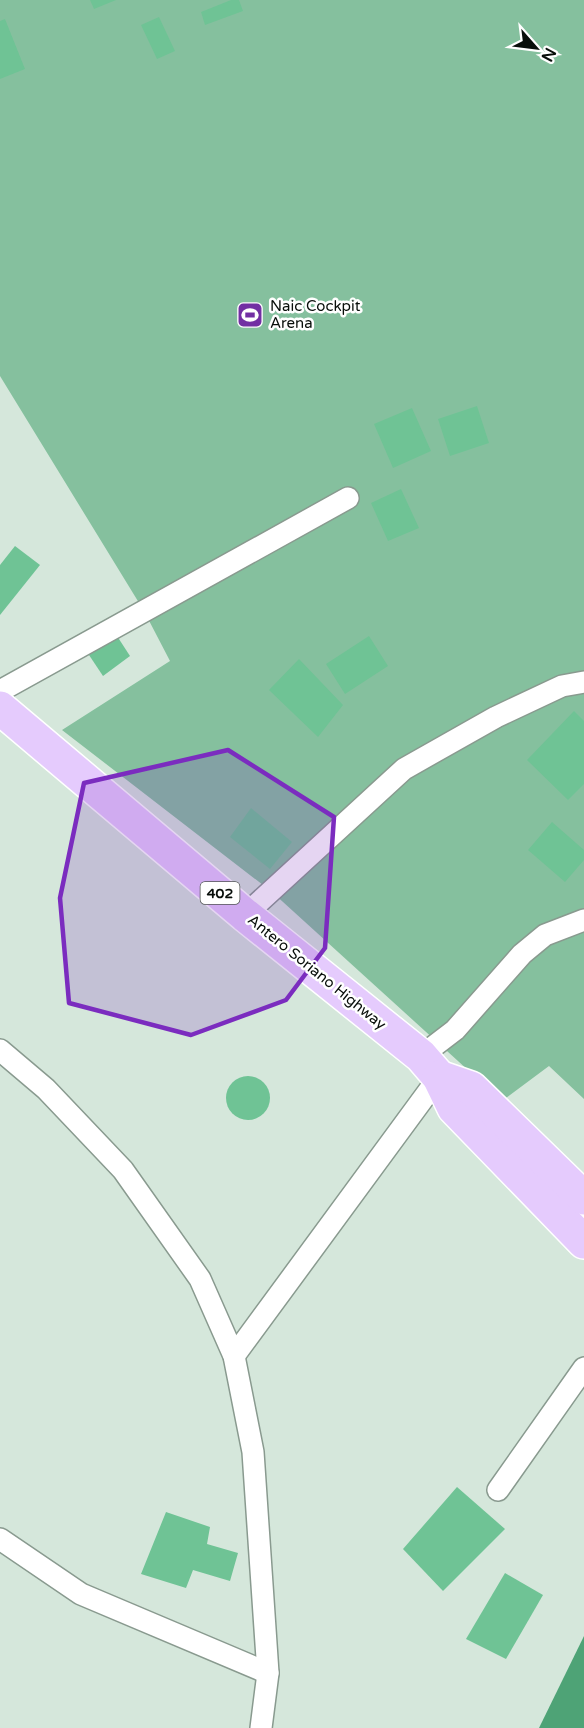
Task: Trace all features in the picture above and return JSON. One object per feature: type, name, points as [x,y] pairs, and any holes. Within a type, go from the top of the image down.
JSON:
[{"type":"main road","name":"Antero Soriano Highway","points":[[0,708],[245,915],[430,1067],[471,1088],[584,1198]]},
{"type":"main road","name":"Antero Soriano Highway","points":[[430,1067],[454,1108],[584,1242]]},
{"type":"street","points":[[0,691],[348,498]]},
{"type":"street","points":[[245,915],[404,769],[496,717],[562,686],[584,682]]},
{"type":"street","points":[[234,1356],[455,1030],[522,954],[545,935],[584,920]]},
{"type":"street","points":[[0,1050],[46,1089],[123,1170],[200,1279],[234,1356],[253,1452],[268,1673],[261,1728]]},
{"type":"street","points":[[498,1490],[584,1368]]},
{"type":"street","points":[[0,1539],[81,1594],[268,1673]]},
{"type":"highlighted area","points":[[228,750],[334,817],[325,948],[286,1000],[191,1035],[69,1003],[60,898],[84,783]]},
{"type":"shaded area","points":[[0,0],[584,0],[584,1099],[549,1066],[502,1101],[272,892],[62,730],[170,661],[144,611],[0,376]]},
{"type":"shaded area","points":[[584,1636],[584,1728],[539,1728]]},
{"type":"building","points":[[90,0],[116,0],[94,9]]},
{"type":"building","points":[[231,0],[239,0],[243,11],[205,25],[201,12]]},
{"type":"building","points":[[159,17],[175,51],[157,59],[141,25]]},
{"type":"building","points":[[5,19],[25,69],[0,79],[0,21]]},
{"type":"building","points":[[477,406],[489,443],[450,456],[438,419]]},
{"type":"building","points":[[412,408],[431,451],[393,468],[374,424]]},
{"type":"building","points":[[401,489],[419,528],[388,541],[371,503]]},
{"type":"building","points":[[15,546],[40,565],[0,615],[0,565]]},
{"type":"building","points":[[117,636],[130,656],[103,676],[89,655]]},
{"type":"building","points":[[369,636],[388,666],[345,694],[326,664]]},
{"type":"building","points":[[299,659],[343,705],[318,737],[269,690]]},
{"type":"building","points":[[574,711],[584,721],[584,784],[568,800],[527,760]]},
{"type":"building","points":[[251,808],[292,842],[270,869],[230,837]]},
{"type":"building","points":[[552,822],[584,850],[584,860],[565,882],[528,850]]},
{"type":"building","points":[[248,1076],[257,1077],[264,1082],[269,1089],[269,1107],[264,1114],[257,1119],[248,1120],[239,1119],[232,1114],[227,1107],[226,1098],[227,1089],[232,1082],[239,1077]]},
{"type":"building","points":[[457,1487],[505,1529],[443,1591],[403,1549]]},
{"type":"building","points":[[166,1512],[210,1527],[207,1544],[238,1553],[230,1581],[193,1570],[186,1588],[141,1574]]},
{"type":"building","points":[[505,1573],[543,1595],[506,1659],[466,1639]]},
{"type":"place","name":"Naic Cockpit Arena","points":[[250,315]]}]
